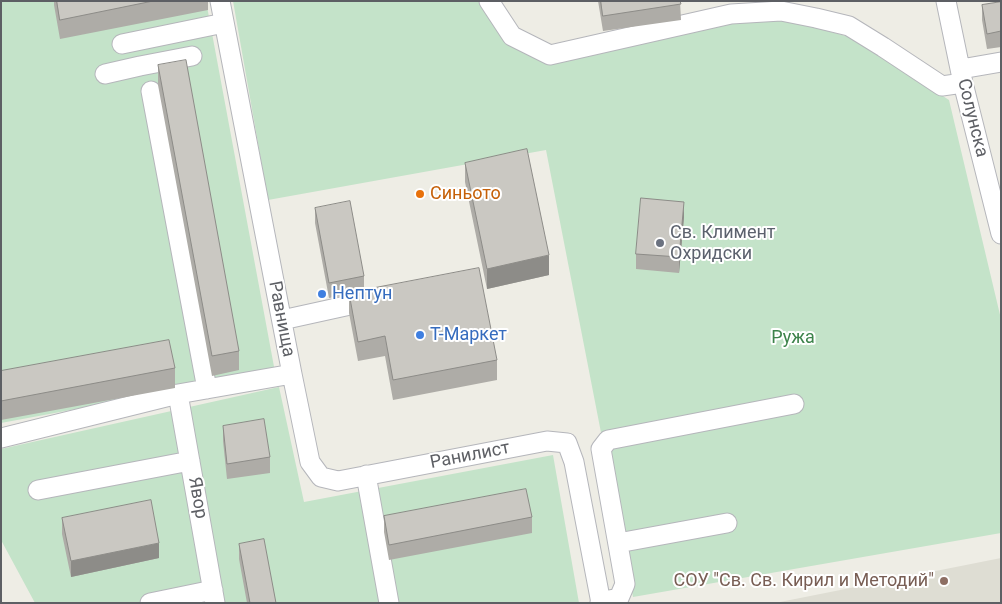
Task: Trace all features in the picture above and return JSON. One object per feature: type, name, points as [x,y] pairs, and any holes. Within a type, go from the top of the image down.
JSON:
[{"type":"street","name":"Равнища","points":[[1,438],[178,394],[292,374],[220,1]]},
{"type":"street","points":[[489,1],[512,36],[550,55],[730,8],[781,11],[849,26],[942,86],[962,76],[1001,62]]},
{"type":"street","name":"Солунска","points":[[946,1],[962,76],[1000,223]]},
{"type":"street","points":[[140,66],[129,43],[224,23]]},
{"type":"street","points":[[105,74],[192,56]]},
{"type":"street","points":[[150,91],[207,389]]},
{"type":"street","points":[[282,320],[386,297]]},
{"type":"street","name":"Ранилист","points":[[292,374],[310,462],[321,477],[338,481],[547,441],[567,443],[574,462],[600,602]]},
{"type":"street","name":"Явор","points":[[178,394],[214,596]]},
{"type":"street","points":[[600,602],[618,598],[625,584],[601,449],[608,440],[794,404]]},
{"type":"street","points":[[38,490],[190,462]]},
{"type":"street","points":[[366,475],[389,603]]},
{"type":"street","points":[[618,543],[727,523]]},
{"type":"street","points":[[150,603],[214,596]]},
{"type":"shaded area","name":"СОУ \"Св. Св. Кирил и Методий\"","points":[[1001,558],[1001,603],[775,603]]},
{"type":"green space","points":[[1,1],[206,1],[275,372],[1,423]]},
{"type":"green space","name":"Ружа","points":[[233,1],[482,1],[508,42],[550,65],[722,24],[781,18],[853,38],[949,100],[1001,319],[1001,533],[633,597],[546,150],[268,200]]},
{"type":"green space","points":[[279,387],[304,502],[553,455],[579,603],[35,603],[1,540],[1,449]]},
{"type":"building","points":[[57,1],[153,1],[60,20]]},
{"type":"building","points":[[601,1],[680,1],[681,4],[603,16]]},
{"type":"building","points":[[1001,2],[1001,31],[987,34],[982,5]]},
{"type":"building","points":[[186,60],[239,351],[212,356],[158,65]]},
{"type":"building","points":[[527,149],[549,255],[487,269],[465,163]]},
{"type":"building","name":"Св. Климент Охридски","points":[[641,198],[684,202],[679,257],[636,254]]},
{"type":"building","points":[[350,201],[364,276],[329,283],[315,208]]},
{"type":"building","name":"Т-Маркет","points":[[479,268],[497,360],[393,380],[385,336],[358,342],[349,293]]},
{"type":"building","points":[[169,340],[175,368],[1,401],[1,371]]},
{"type":"building","points":[[264,419],[270,457],[227,464],[223,426]]},
{"type":"building","points":[[526,489],[532,517],[389,545],[384,516]]},
{"type":"building","points":[[151,500],[159,543],[71,561],[62,518]]},
{"type":"building","points":[[264,539],[276,603],[250,603],[239,544]]},
{"type":"place","name":"Синьото","points":[[420,194]]},
{"type":"place","name":"Св. Климент Охридски","points":[[660,243]]},
{"type":"place","name":"Нептун","points":[[322,294]]},
{"type":"place","name":"Т-Маркет","points":[[420,335]]},
{"type":"place","name":"СОУ \"Св. Св. Кирил и Методий\"","points":[[944,581]]}]
